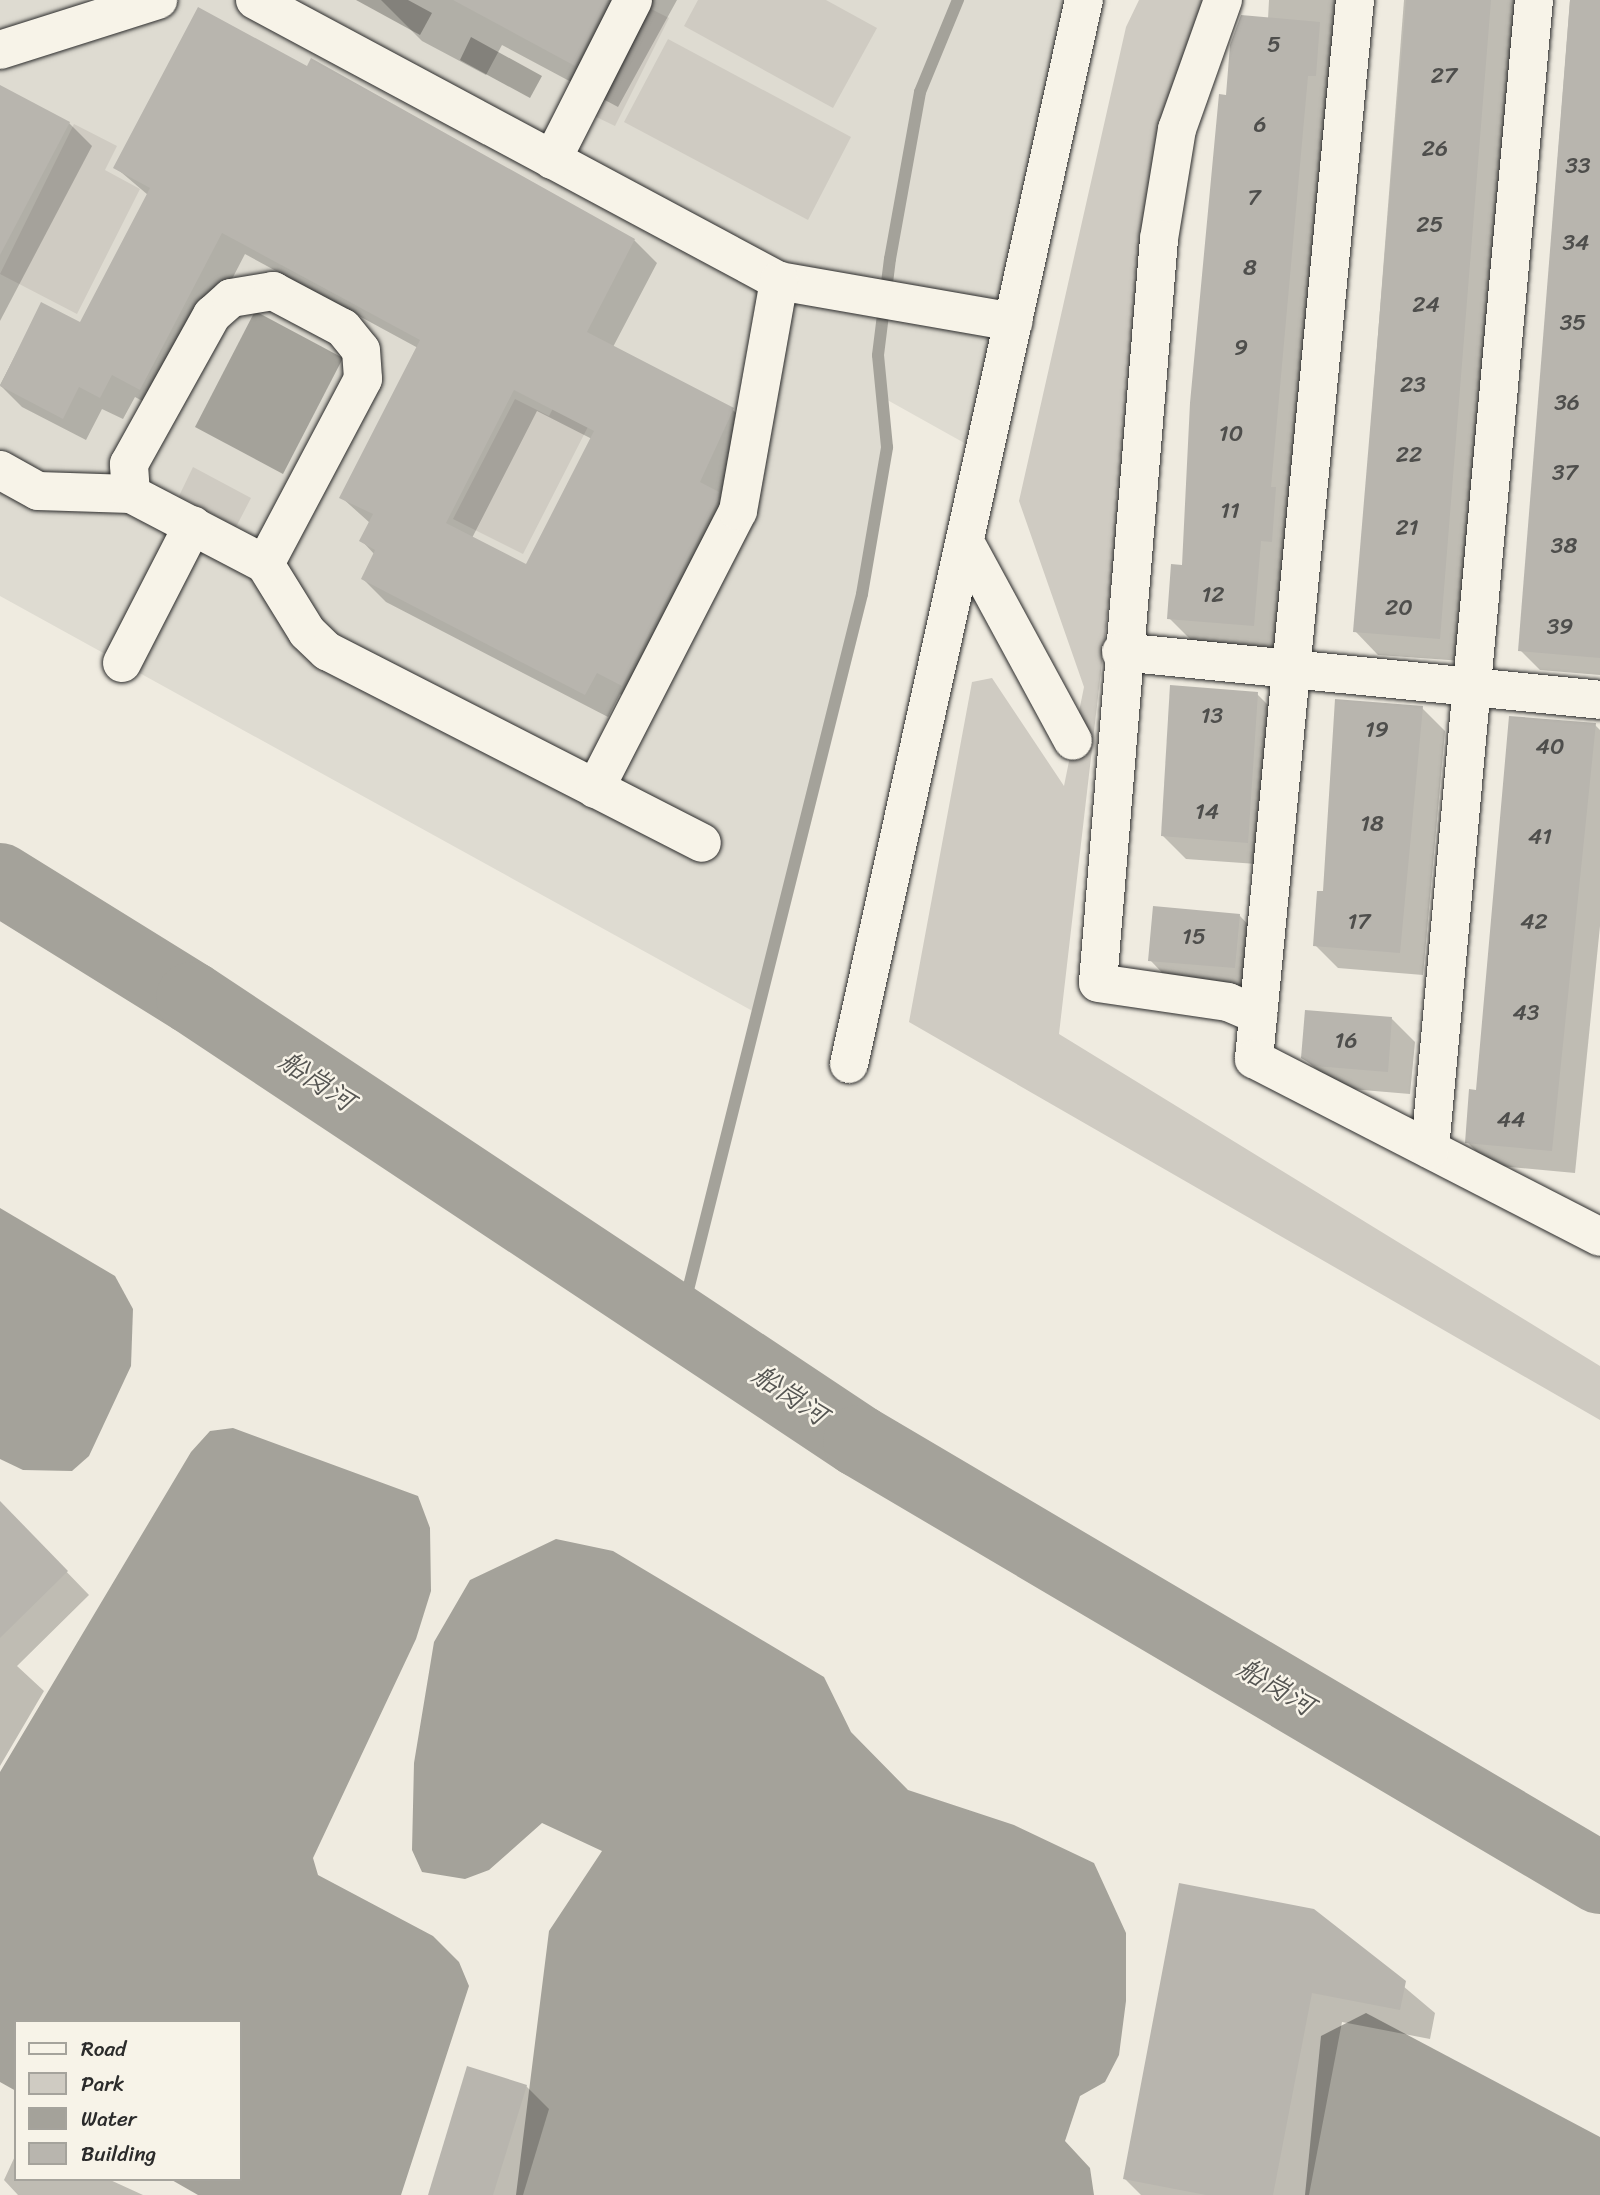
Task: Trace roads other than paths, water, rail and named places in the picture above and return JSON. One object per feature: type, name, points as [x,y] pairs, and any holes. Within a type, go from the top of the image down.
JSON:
[{"type":"street","points":[[0,50],[158,0]]},
{"type":"street","points":[[255,0],[779,281],[1013,322]]},
{"type":"street","points":[[552,160],[633,0]]},
{"type":"street","points":[[849,1064],[1084,0]]},
{"type":"street","points":[[1223,0],[1177,129],[1158,239],[1121,652],[1098,983],[1228,1002],[1258,1015]]},
{"type":"street","points":[[1355,0],[1254,1059],[1600,1237]]},
{"type":"street","points":[[1430,1149],[1534,0]]},
{"type":"street","points":[[596,789],[738,511],[779,281]]},
{"type":"street","points":[[131,494],[129,464],[222,306],[231,298],[273,291],[343,328],[361,350],[363,379],[265,564]]},
{"type":"street","points":[[0,470],[38,491],[131,494],[193,525],[265,564],[307,632],[327,650],[702,843]]},
{"type":"street","points":[[122,663],[193,525]]},
{"type":"street","points":[[965,542],[1073,741]]},
{"type":"street","points":[[1121,652],[1600,700]]},
{"type":"water","points":[[356,0],[408,0],[432,13],[420,35]]},
{"type":"water","points":[[471,37],[542,76],[530,98],[460,60]]},
{"type":"water","points":[[255,311],[343,358],[283,474],[195,427]]},
{"type":"water","points":[[0,1208],[115,1276],[133,1309],[131,1366],[89,1456],[72,1471],[23,1470],[0,1459]]},
{"type":"water","points":[[233,1428],[418,1496],[430,1528],[431,1591],[416,1639],[313,1858],[318,1875],[433,1936],[459,1962],[469,1986],[401,2195],[198,2195],[174,2181],[242,2181],[242,2020],[14,2020],[14,2090],[0,2082],[0,1772],[191,1452],[210,1431]]},
{"type":"water","points":[[556,1539],[613,1551],[824,1677],[851,1732],[908,1790],[1014,1825],[1094,1863],[1126,1933],[1126,2001],[1119,2055],[1105,2082],[1080,2096],[1065,2141],[1090,2168],[1094,2195],[516,2195],[549,1931],[602,1851],[542,1823],[489,1870],[465,1879],[422,1872],[412,1850],[414,1763],[434,1642],[470,1580]]},
{"type":"water","points":[[1366,2013],[1600,2137],[1600,2195],[1305,2195],[1321,2036]]},
{"type":"waterway","points":[[680,1322],[862,594],[887,447],[878,355],[890,259],[920,92],[958,0]]},
{"type":"waterway","name":"船岗河","points":[[0,879],[192,998],[859,1441],[1600,1878]]}]
